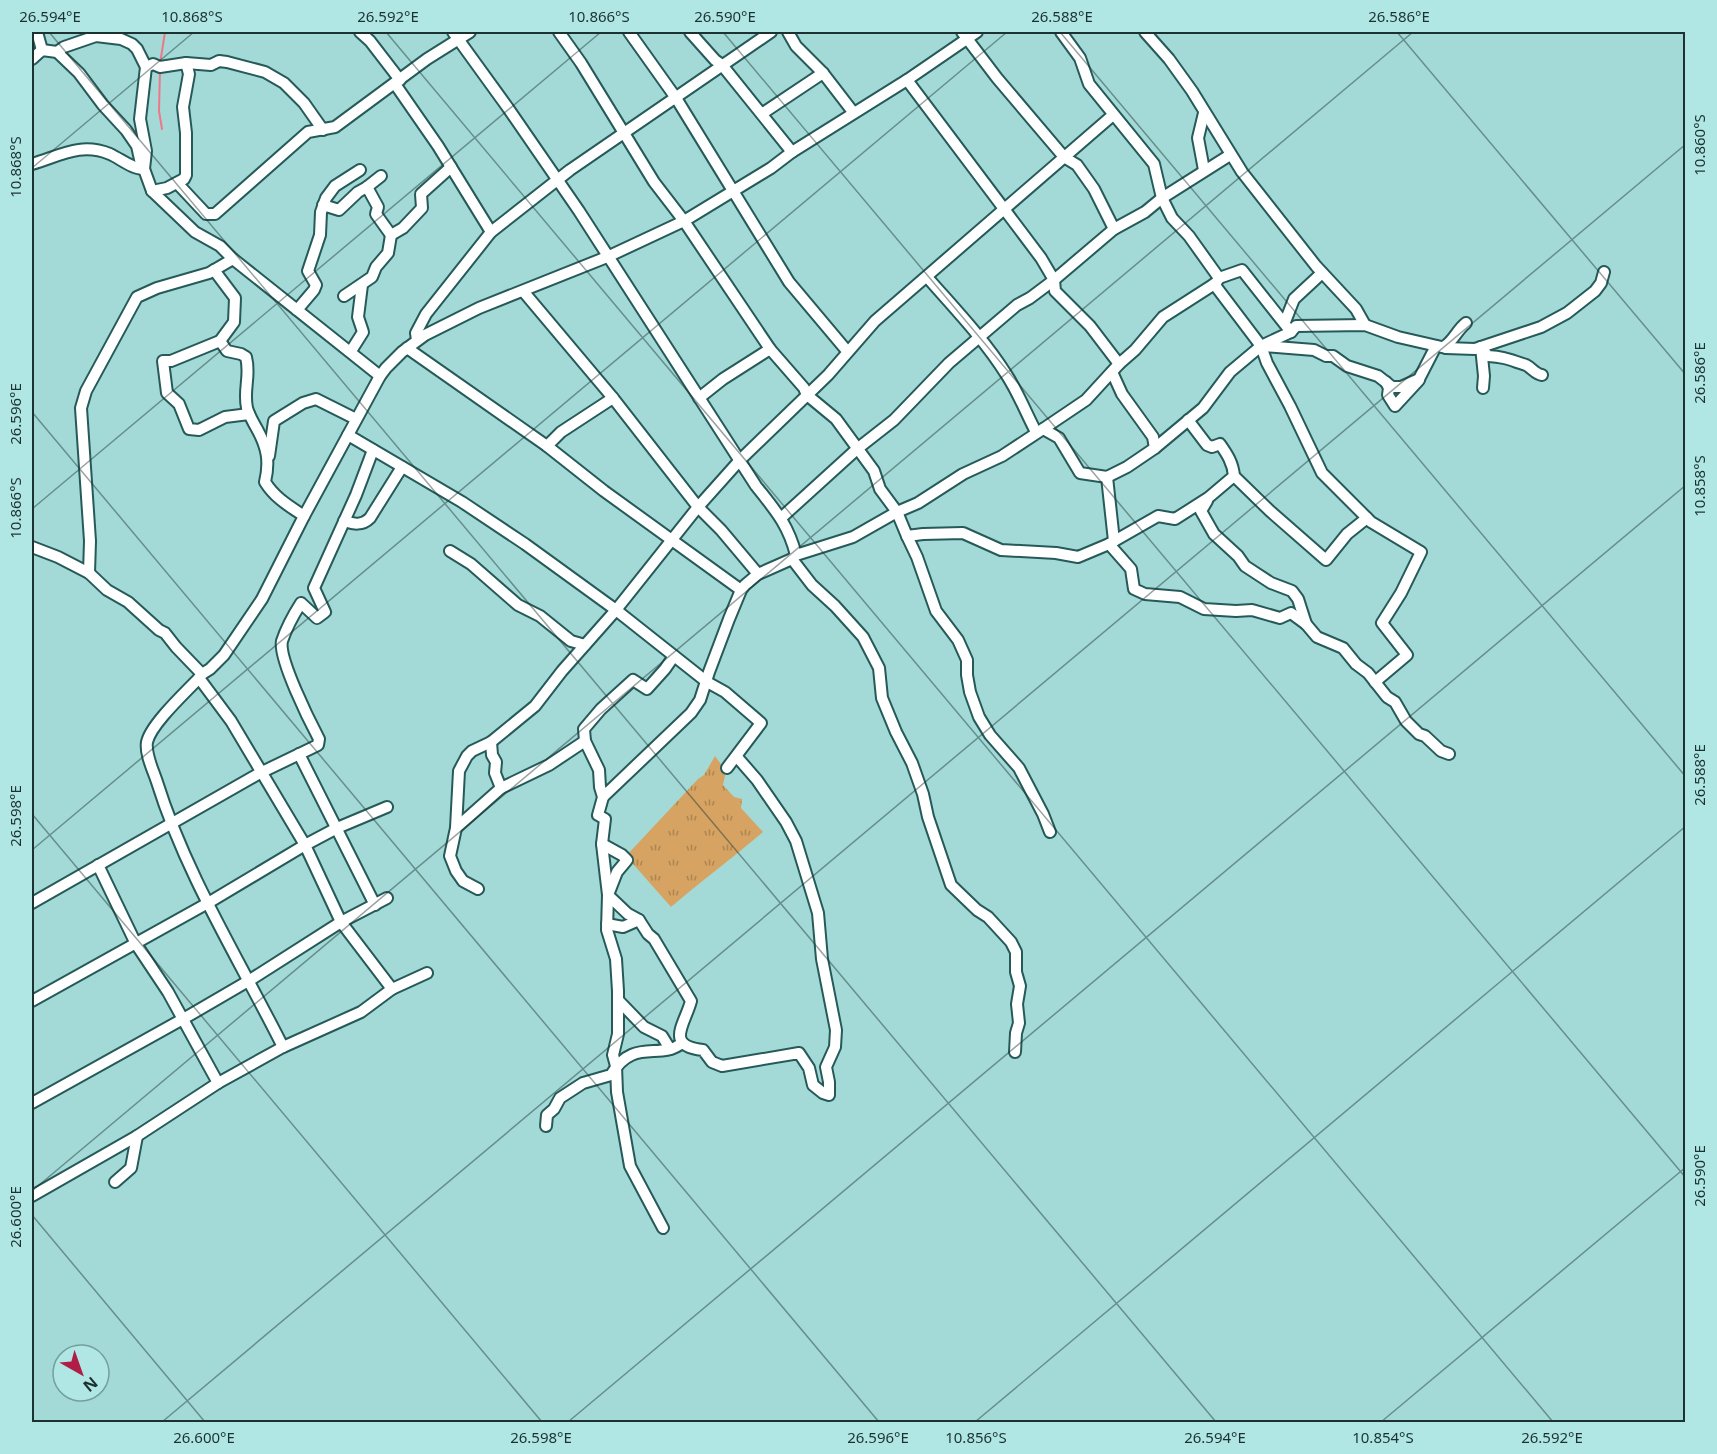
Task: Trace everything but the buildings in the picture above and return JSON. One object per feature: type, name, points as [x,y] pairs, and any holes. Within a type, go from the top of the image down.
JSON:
[{"type":"street","points":[[38,32],[42,50]]},
{"type":"street","points":[[360,32],[370,40],[491,232]]},
{"type":"street","points":[[177,183],[206,214],[215,214],[308,132],[335,127],[397,82],[455,35],[470,32]]},
{"type":"street","points":[[559,32],[581,63],[654,182],[684,221],[770,348],[807,394],[836,419],[874,471],[880,489],[897,512],[917,557],[936,611],[958,640],[967,660],[970,693],[979,717],[990,735],[1019,768],[1050,832]]},
{"type":"street","points":[[628,32],[676,98],[789,282],[847,351]]},
{"type":"street","points":[[690,32],[763,113],[792,152]]},
{"type":"street","points":[[417,340],[416,333],[426,314],[491,232],[556,180],[771,32]]},
{"type":"street","points":[[788,32],[796,46],[823,72],[853,112]]},
{"type":"street","points":[[283,1047],[208,903],[170,824],[147,751],[147,743],[149,736],[165,715],[224,655],[262,600],[304,516],[380,376],[406,348],[417,340],[479,308],[606,257],[684,221],[771,168],[853,112],[907,80],[965,35],[977,32]]},
{"type":"street","points":[[1061,32],[1080,58],[1089,84],[1154,164],[1162,198],[1172,218],[1189,236],[1261,346],[1267,363],[1322,473],[1367,518],[1421,552],[1401,593],[1382,623],[1407,655],[1375,682]]},
{"type":"street","points":[[1145,32],[1175,68],[1230,155],[1322,273],[1356,309],[1365,325]]},
{"type":"street","points":[[57,52],[97,34],[132,44],[141,55],[146,67],[140,119],[146,152],[144,169]]},
{"type":"street","points":[[455,35],[579,211],[606,257],[756,486],[781,518],[790,533],[794,557],[812,585],[863,637],[879,668],[882,698],[912,763],[951,885],[977,910],[988,917],[1011,942],[1016,952],[1016,972],[1020,986],[1015,1052]]},
{"type":"street","points":[[965,35],[997,78],[1064,157],[1077,165],[1094,189],[1114,229]]},
{"type":"street","points":[[32,59],[42,50],[57,52],[79,73],[137,146],[141,165],[152,191],[195,232],[220,246],[233,259],[380,376]]},
{"type":"street","points":[[146,67],[153,64],[160,67],[186,63],[212,65],[219,61],[265,72],[284,83],[304,103],[323,130]]},
{"type":"street","points":[[152,191],[177,183],[184,179],[186,172],[183,107],[189,74],[186,63]]},
{"type":"street","points":[[763,113],[823,72]]},
{"type":"street","points":[[907,80],[1041,258],[1054,279],[1055,291],[1090,326],[1116,368],[1122,393],[1153,437],[1155,448]]},
{"type":"street","points":[[1204,113],[1198,138],[1204,170]]},
{"type":"street","points":[[478,889],[463,881],[450,856],[456,828],[460,767],[472,751],[491,742],[535,706],[698,507],[740,460],[773,431],[828,375],[875,321],[1113,115]]},
{"type":"street","points":[[32,164],[63,152],[92,148],[111,154],[138,169],[144,169]]},
{"type":"street","points":[[781,518],[857,449],[894,420],[949,363],[1017,305],[1030,298],[1114,229],[1145,212],[1162,198],[1230,155]]},
{"type":"street","points":[[391,235],[403,228],[422,208],[421,194],[451,167]]},
{"type":"street","points":[[297,309],[316,285],[308,271],[320,235],[323,205],[335,186],[360,170]]},
{"type":"street","points":[[323,205],[339,210],[358,192],[381,176]]},
{"type":"street","points":[[344,296],[372,277],[376,267],[388,253],[391,235],[376,214],[378,207],[367,187]]},
{"type":"street","points":[[89,573],[90,541],[81,408],[83,397],[137,297],[214,270],[233,259]]},
{"type":"street","points":[[214,270],[235,298],[234,322],[220,341],[171,361],[163,362],[167,393],[176,399],[189,429],[199,430],[225,417],[249,414]]},
{"type":"street","points":[[663,1228],[628,1158],[617,1092],[616,1066],[613,1055],[618,1034],[616,959],[607,930],[608,895],[602,844],[605,819],[598,815],[603,796],[691,713],[700,700],[741,590],[758,574],[794,557],[853,537],[918,503],[963,474],[1002,456],[1086,400],[1135,350],[1163,317],[1217,281],[1242,270],[1288,327]]},
{"type":"street","points":[[927,277],[979,338],[1014,385],[1040,431],[1059,438],[1080,473],[1107,477],[1155,448],[1203,408],[1230,372],[1288,327],[1365,325],[1398,337],[1441,347],[1475,349],[1541,327],[1567,314],[1595,291],[1601,283],[1604,272]]},
{"type":"street","points":[[1288,327],[1294,299],[1322,273]]},
{"type":"street","points":[[351,351],[363,332],[358,316],[362,285]]},
{"type":"street","points":[[523,291],[613,398],[698,507],[758,574]]},
{"type":"street","points":[[1386,382],[1389,388],[1388,395],[1395,406],[1419,379],[1441,347],[1451,342],[1458,329],[1466,323]]},
{"type":"street","points":[[220,341],[227,351],[246,357],[249,369],[246,390],[249,414],[263,439],[268,459]]},
{"type":"street","points":[[1261,346],[1314,350],[1326,356],[1333,356],[1347,366],[1378,376],[1392,387],[1401,387],[1419,379]]},
{"type":"street","points":[[1481,347],[1488,356],[1511,358],[1528,366],[1536,374],[1542,375]]},
{"type":"street","points":[[1481,347],[1483,388]]},
{"type":"street","points":[[406,348],[547,446],[671,541],[741,590]]},
{"type":"street","points":[[699,398],[770,348]]},
{"type":"street","points":[[547,446],[561,432],[613,398]]},
{"type":"street","points":[[304,516],[281,501],[266,482],[274,421],[303,403],[316,399],[356,419]]},
{"type":"street","points":[[1188,420],[1207,445],[1212,447],[1220,444],[1227,453],[1234,469],[1234,476],[1326,560],[1347,534],[1367,518]]},
{"type":"street","points":[[348,435],[497,524],[616,609],[707,682],[725,692],[761,723],[727,768]]},
{"type":"street","points":[[32,903],[260,773],[315,747],[319,739],[300,703],[282,644],[301,603],[317,618],[325,612],[314,588],[357,495],[373,450]]},
{"type":"street","points":[[344,521],[354,524],[363,523],[370,518],[402,467]]},
{"type":"street","points":[[907,536],[963,533],[1001,550],[1056,553],[1078,557],[1112,543],[1158,516],[1175,519],[1208,498],[1234,476]]},
{"type":"street","points":[[1107,477],[1112,543],[1131,570],[1134,589],[1145,594],[1180,597],[1204,609],[1252,610],[1280,618],[1290,614],[1306,624],[1317,637],[1343,648],[1386,697],[1395,702],[1406,721],[1441,752],[1449,754]]},
{"type":"street","points":[[1208,498],[1201,511],[1214,534],[1238,556],[1245,566],[1271,584],[1292,591],[1298,599],[1306,624]]},
{"type":"street","points":[[32,547],[89,573],[107,590],[128,602],[165,633],[201,676],[231,721],[305,845],[341,922],[392,989]]},
{"type":"street","points":[[450,551],[471,564],[518,605],[540,616],[571,641],[585,645]]},
{"type":"street","points":[[603,796],[599,770],[585,741],[584,729],[633,680],[647,689],[674,656]]},
{"type":"street","points":[[456,828],[501,788],[549,765],[585,741]]},
{"type":"street","points":[[491,742],[491,752],[496,762],[495,772],[501,788]]},
{"type":"street","points":[[299,754],[375,904]]},
{"type":"street","points":[[608,895],[628,914],[639,920],[654,939],[691,1002],[680,1026],[682,1043],[687,1048],[703,1050],[712,1062],[722,1066],[799,1053],[809,1068],[813,1085],[829,1095],[826,1067],[835,1047],[836,1030],[822,960],[818,913],[796,841],[786,822],[737,757]]},
{"type":"street","points":[[32,1001],[208,903],[305,845],[337,828],[387,807]]},
{"type":"street","points":[[602,844],[627,860],[616,872],[608,895]]},
{"type":"street","points":[[98,865],[136,944],[168,992],[218,1083]]},
{"type":"street","points":[[32,1103],[183,1019],[250,980],[341,922],[387,898]]},
{"type":"street","points":[[607,924],[623,927],[639,920]]},
{"type":"street","points":[[32,1196],[137,1136],[218,1083],[283,1047],[361,1012],[392,989],[427,973]]},
{"type":"street","points":[[618,1000],[641,1025],[662,1036],[670,1048]]},
{"type":"street","points":[[546,1126],[547,1114],[554,1110],[560,1098],[583,1083],[611,1075],[616,1066],[633,1053],[670,1048],[682,1043]]},
{"type":"street","points":[[115,1182],[131,1168],[137,1136]]},
{"type":"green space","points":[[715,756],[726,771],[723,785],[734,797],[742,799],[741,808],[763,832],[671,907],[626,856],[704,775]]},
{"type":"waterway","points":[[160,64],[165,32]]},
{"type":"waterway","points":[[160,70],[159,111],[162,129]]}]
